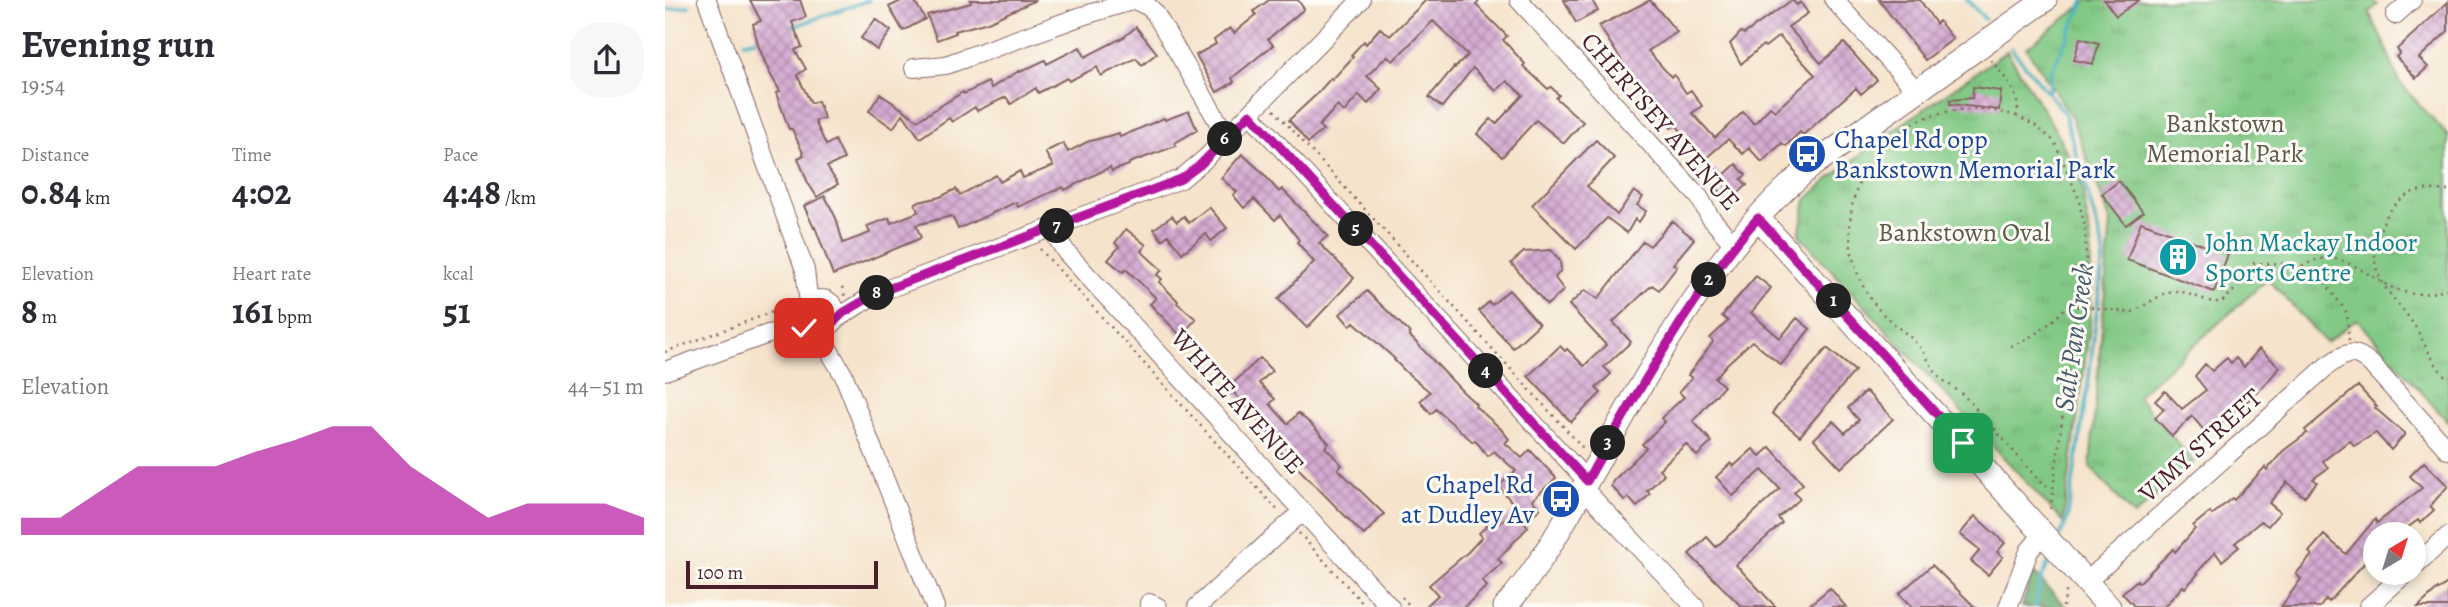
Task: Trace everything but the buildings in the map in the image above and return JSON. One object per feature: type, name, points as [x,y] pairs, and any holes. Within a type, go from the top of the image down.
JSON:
[{"type":"main road","points":[[1505,607],[1537,568],[1648,373],[1734,244],[1803,174],[2045,0]]},
{"type":"main road","points":[[1758,218],[2046,523],[2077,584],[2109,607]]},
{"type":"street","points":[[708,0],[806,270],[806,315],[845,376]]},
{"type":"street","points":[[768,334],[808,299],[829,300],[877,293],[1181,179],[1200,165],[1361,0]]},
{"type":"street","name":"CHERTSEY AVENUE","points":[[1519,0],[1699,197],[1710,217],[1734,244]]},
{"type":"street","points":[[1834,0],[1917,91]]},
{"type":"street","points":[[2395,15],[2412,0]]},
{"type":"street","points":[[914,68],[946,65],[1082,16],[1135,1],[1155,13],[1227,137]]},
{"type":"street","points":[[1250,114],[1695,607]]},
{"type":"street","name":"WHITE AVENUE","points":[[1051,228],[1066,252],[1296,517],[1390,607]]},
{"type":"street","points":[[806,270],[835,307],[845,376],[935,607]]},
{"type":"street","points":[[665,371],[768,334],[824,329],[877,293]]},
{"type":"street","points":[[2353,352],[2371,364],[2448,450]]},
{"type":"street","name":"VIMY STREET","points":[[2077,584],[2327,366],[2353,352]]},
{"type":"street","points":[[1197,607],[1296,517]]},
{"type":"street","points":[[2008,607],[2029,551],[2046,523]]},
{"type":"street","points":[[2426,555],[2448,536]]},
{"type":"street","points":[[2368,607],[2393,585]]},
{"type":"path","points":[[1981,46],[2015,94],[2017,116]]},
{"type":"path","points":[[1264,100],[1583,448]]},
{"type":"path","points":[[2046,523],[2052,488],[2077,306],[2085,260],[2085,228],[2071,178],[2054,141],[2036,126],[2017,116],[1987,110],[1960,108],[1934,114],[1912,123],[1891,138],[1868,164],[1857,186],[1851,209],[1849,233],[1852,255],[1869,297],[1884,315],[1919,347],[1938,375],[1964,396],[2042,484],[2052,488]]},
{"type":"path","points":[[2448,191],[2430,189],[2412,193],[2388,214],[2378,232],[2375,251],[2377,268],[2383,283],[2448,379]]},
{"type":"path","points":[[1040,249],[1296,517],[1366,607]]},
{"type":"path","points":[[2302,267],[2307,263],[2329,258],[2358,266],[2383,283],[2405,292],[2422,294],[2448,289]]},
{"type":"path","points":[[2253,263],[2290,264],[2302,267],[2323,280],[2347,313],[2349,343],[2353,352]]},
{"type":"path","points":[[2077,306],[2131,313],[2167,292],[2179,291],[2211,302],[2222,302],[2260,265]]},
{"type":"path","points":[[2011,346],[2046,327],[2081,288]]},
{"type":"path","points":[[665,352],[793,306],[797,293],[808,299]]},
{"type":"path","points":[[1965,420],[1976,410]]},
{"type":"path","points":[[2063,607],[2077,584]]},
{"type":"green space","name":"Bankstown Memorial Park","points":[[2089,0],[2372,0],[2378,5],[2369,12],[2399,82],[2448,136],[2448,422],[2357,319],[2326,343],[2268,279],[2137,396],[2194,462],[2134,516],[2090,467],[2111,222],[2071,116],[2026,48]]},
{"type":"green space","name":"Bankstown Oval","points":[[2007,51],[2056,131],[2081,181],[2091,243],[2090,325],[2063,522],[1799,235],[1806,200],[1829,179]]},
{"type":"green space","points":[[2032,571],[2066,607],[2022,607]]},
{"type":"waterway","points":[[789,28],[869,0]]},
{"type":"waterway","points":[[1967,0],[1985,19]]},
{"type":"waterway","points":[[2049,90],[2051,72],[2084,1]]},
{"type":"waterway","points":[[665,10],[689,6]]},
{"type":"waterway","points":[[744,42],[759,39]]},
{"type":"waterway","name":"Salt Pan Creek","points":[[2011,48],[2064,112],[2104,251],[2088,386],[2067,520],[2059,538]]},
{"type":"waterway","name":"Salt Pan Creek","points":[[2035,607],[2041,580],[2052,555]]},
{"type":"place","name":"Chapel Rd opp Bankstown Memorial Park","points":[[1807,154]]},
{"type":"place","name":"John Mackay Indoor Sports Centre","points":[[2178,257]]},
{"type":"place","name":"Chapel Rd at Dudley Av","points":[[1561,499]]},
{"type":"route","points":[[804,328],[828,328],[843,313],[877,293],[1173,183],[1200,165],[1250,114],[1587,481],[1639,389],[1705,285],[1734,244],[1758,218],[1963,443]]}]
